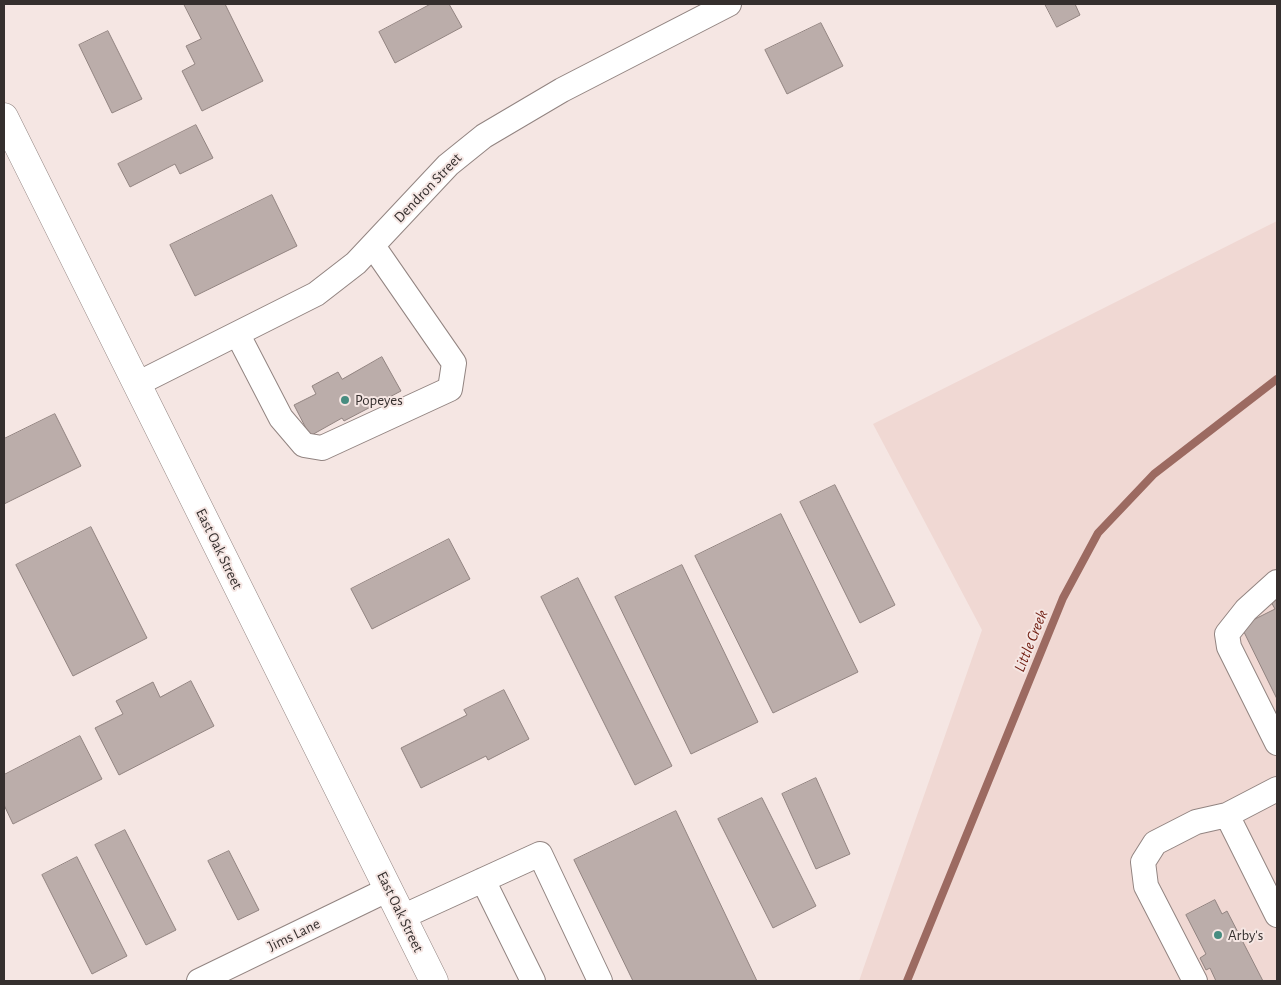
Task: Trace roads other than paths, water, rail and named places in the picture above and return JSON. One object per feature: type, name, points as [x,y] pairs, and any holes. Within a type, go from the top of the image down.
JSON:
[{"type":"highway","name":"East Oak Street","points":[[4,117],[10,144],[137,384],[434,981]]},
{"type":"street","name":"Dendron Street","points":[[137,384],[316,294],[356,263],[448,165],[484,136],[562,90],[729,4]]},
{"type":"street","points":[[238,334],[281,418],[304,445],[322,448],[450,389],[454,363],[373,246]]},
{"type":"street","points":[[1277,582],[1246,610],[1226,634],[1229,647],[1277,743]]},
{"type":"street","points":[[1195,981],[1146,886],[1143,862],[1155,843],[1196,822],[1227,816],[1277,790]]},
{"type":"street","points":[[1227,816],[1277,916]]},
{"type":"street","points":[[402,917],[540,854],[600,981]]},
{"type":"street","points":[[483,880],[533,981]]},
{"type":"street","name":"Jims Lane","points":[[199,981],[388,889]]},
{"type":"waterway","name":"Little Creek","points":[[907,981],[1063,598],[1098,533],[1154,474],[1277,379]]},
{"type":"place","name":"Popeyes","points":[[345,400]]},
{"type":"place","name":"Arby's","points":[[1218,935]]}]
